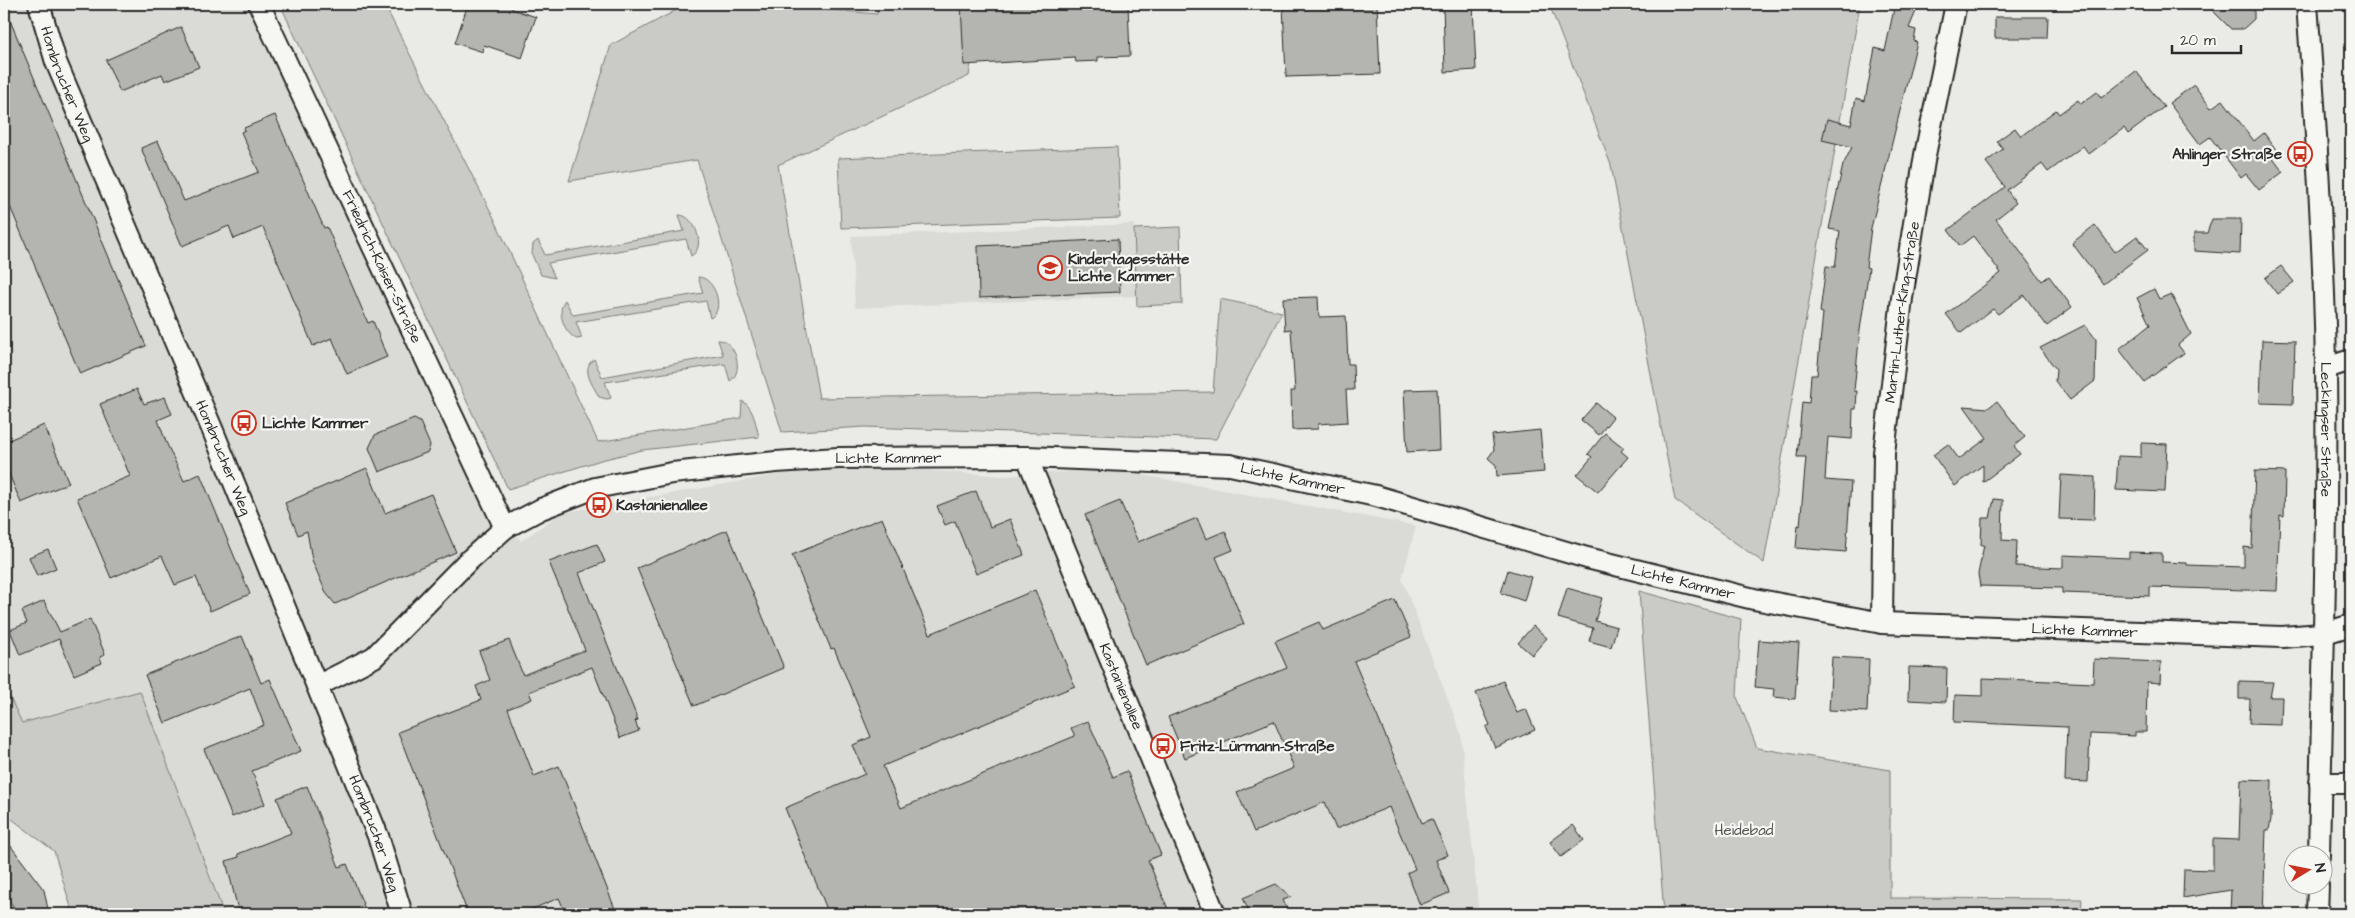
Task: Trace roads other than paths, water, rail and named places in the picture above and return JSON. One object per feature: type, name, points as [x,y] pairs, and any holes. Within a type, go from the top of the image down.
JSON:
[{"type":"street","name":"Hombrucher Weg","points":[[39,4],[56,62],[213,431],[378,836],[402,914]]},
{"type":"street","name":"Friedrich-Kaiser-Straße","points":[[259,4],[505,528]]},
{"type":"street","name":"Martin-Luther-King-Straße","points":[[1882,623],[1884,454],[1902,298],[1925,155],[1956,4]]},
{"type":"street","name":"Leckingser Straße","points":[[2307,4],[2318,153],[2326,368],[2319,846]]},
{"type":"street","points":[[2326,368],[2351,360]]},
{"type":"street","name":"Lichte Kammer","points":[[317,686],[374,657],[466,563],[505,528],[541,509],[596,488],[672,473],[776,462],[838,458],[1027,457],[1230,465],[1376,496],[1587,558],[1754,599],[1882,623],[2272,637],[2322,634],[2351,625]]},
{"type":"street","name":"Kastanienallee","points":[[1027,457],[1215,914]]},
{"type":"street","points":[[2320,783],[2351,783]]},
{"type":"street","points":[[2318,896],[2318,914]]},
{"type":"place","name":"Ahlinger Straße","points":[[2300,154]]},
{"type":"place","name":"Kindertagesstätte Lichte Kammer","points":[[1050,268]]},
{"type":"place","name":"Lichte Kammer","points":[[244,423]]},
{"type":"place","name":"Kastanienallee","points":[[599,505]]},
{"type":"place","name":"Fritz-Lürmann-Straße","points":[[1163,746]]},
{"type":"park label","name":"Heidebad","points":[[1744,830]]}]
